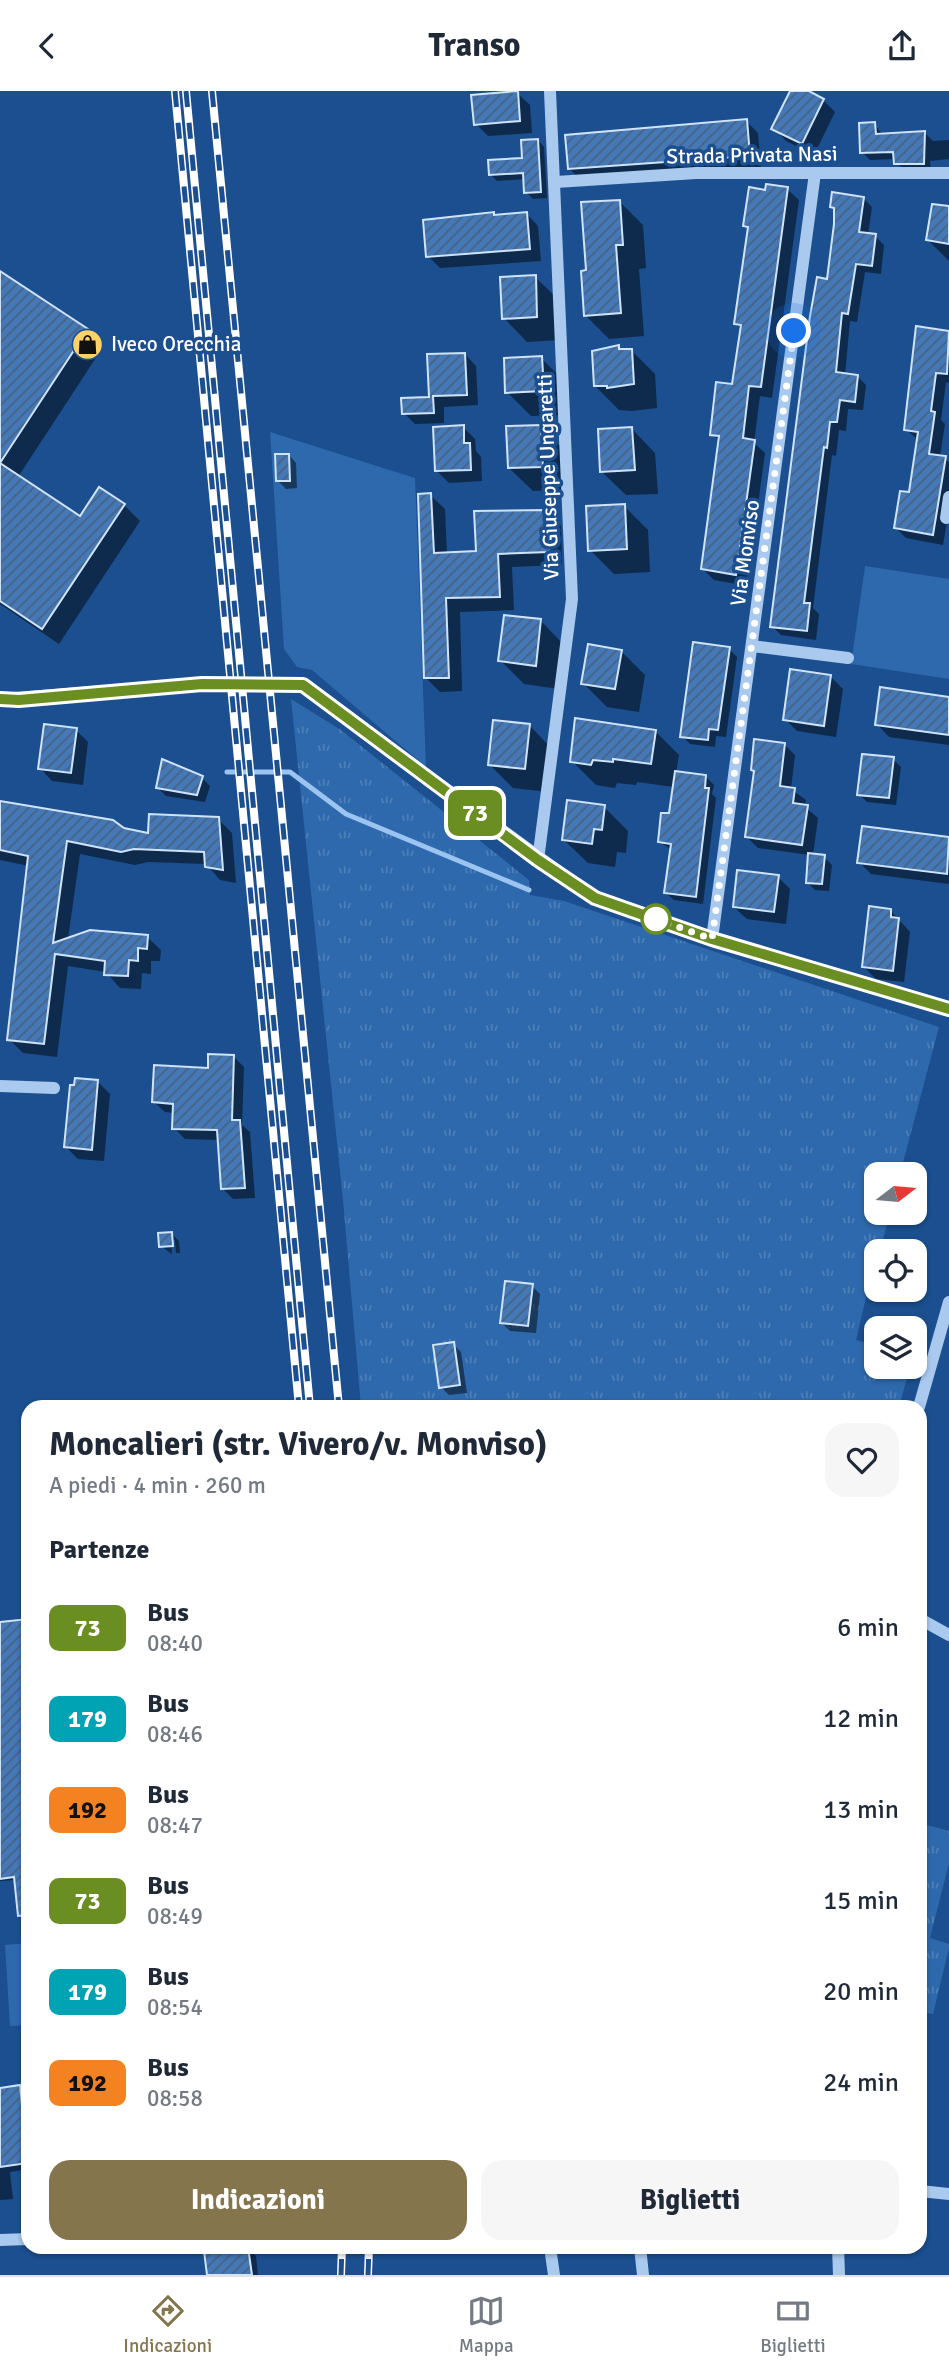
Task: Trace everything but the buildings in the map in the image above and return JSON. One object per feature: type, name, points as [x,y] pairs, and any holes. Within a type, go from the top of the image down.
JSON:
[{"type":"street","name":"Via Giuseppe Ungaretti","points":[[538,860],[572,599],[550,91]]},
{"type":"street","name":"Strada Privata Nasi","points":[[556,182],[696,173],[949,173]]},
{"type":"street","name":"Via Monviso","points":[[712,939],[815,173]]},
{"type":"street","points":[[946,518],[949,497]]},
{"type":"street","points":[[751,646],[848,658]]},
{"type":"street","points":[[0,699],[19,700],[202,684],[303,685],[538,860],[595,898],[712,939],[949,1009]]},
{"type":"street","points":[[0,1086],[54,1088]]},
{"type":"street","points":[[921,1400],[949,1302]]},
{"type":"street","points":[[927,1623],[949,1635]]},
{"type":"street","points":[[927,2191],[949,2193]]},
{"type":"street","points":[[0,2240],[21,2239]]},
{"type":"street","points":[[551,2254],[554,2275]]},
{"type":"street","points":[[641,2254],[643,2275]]},
{"type":"street","points":[[838,2254],[839,2275]]},
{"type":"green space","points":[[270,432],[415,478],[426,767],[312,670],[297,667],[284,649]]},
{"type":"green space","points":[[865,566],[949,579],[949,679],[851,664]]},
{"type":"green space","points":[[291,699],[341,730],[529,880],[530,895],[564,901],[939,1027],[903,1162],[864,1162],[864,1225],[887,1225],[883,1239],[864,1239],[865,1302],[856,1340],[864,1342],[864,1379],[907,1379],[901,1400],[360,1400],[343,1200]]},
{"type":"green space","points":[[927,1825],[949,1831],[949,1863],[930,1938],[949,1944],[949,1948],[933,2014],[927,2013]]},
{"type":"green space","points":[[21,1944],[21,2025],[10,2026],[5,1945]]},
{"type":"waterway","points":[[227,772],[290,772],[346,814],[529,890]]},
{"type":"railway","points":[[175,91],[298,1400]]},
{"type":"railway","points":[[186,91],[309,1400]]},
{"type":"railway","points":[[212,91],[338,1400]]},
{"type":"railway","points":[[341,2275],[342,2254]]},
{"type":"railway","points":[[368,2275],[369,2254]]},
{"type":"bus line","name":"73","points":[[0,699],[19,700],[202,684],[303,685],[538,860],[595,898],[712,939],[949,1009]]},
{"type":"place","name":"Iveco Orecchia","points":[[88,344]]},
{"type":"route","points":[[656,919],[712,939],[794,331]]}]
